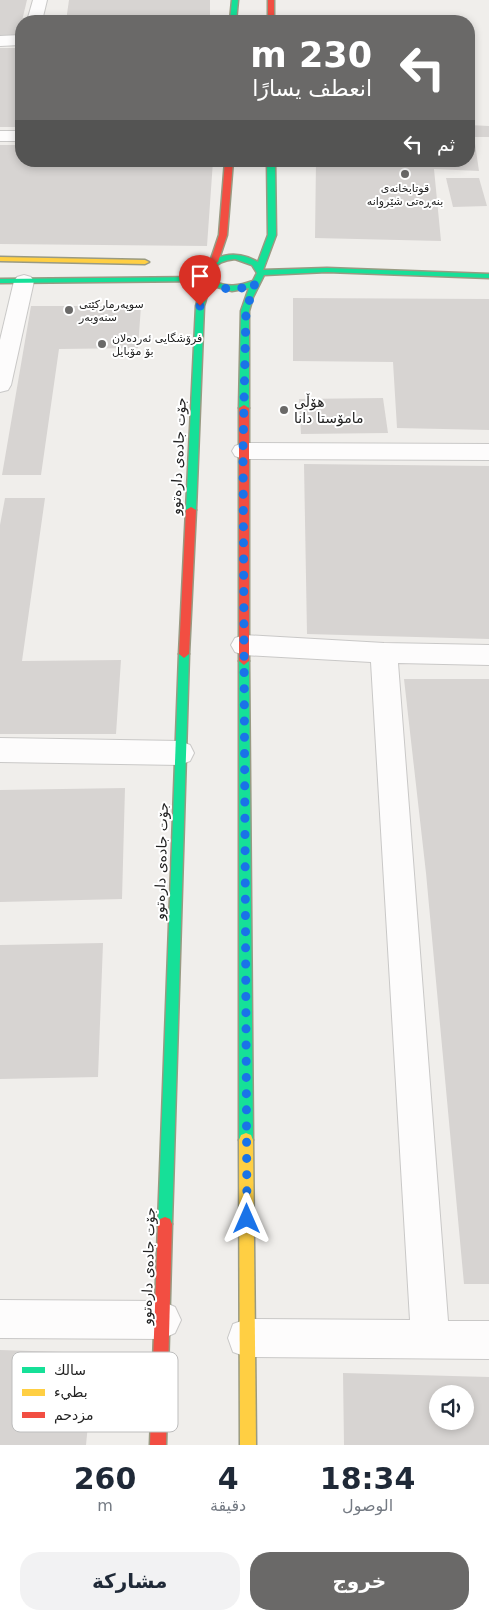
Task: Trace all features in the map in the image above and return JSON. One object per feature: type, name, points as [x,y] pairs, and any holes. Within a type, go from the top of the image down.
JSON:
[{"type":"main road","points":[[233,15],[234,0]]},
{"type":"main road","points":[[271,15],[272,0]]},
{"type":"main road","points":[[229,167],[223,235],[206,271],[208,279],[217,286],[230,289],[244,288],[255,283],[260,278],[260,271],[272,235],[271,167]]},
{"type":"main road","points":[[209,263],[226,258],[240,257],[252,261],[260,271]]},
{"type":"main road","points":[[0,259],[162,262]]},
{"type":"main road","points":[[260,271],[327,270],[489,276]]},
{"type":"main road","points":[[0,281],[208,279]]},
{"type":"main road","name":"جۆت جادەی دارەتوو","points":[[161,1352],[180,753],[200,306],[208,279]]},
{"type":"main road","points":[[248,1445],[243,450],[246,311],[255,283]]},
{"type":"main road","name":"جۆت جادەی دارەتوو","points":[[158,1432],[158,1445]]},
{"type":"street","points":[[36,15],[40,0]]},
{"type":"street","points":[[0,41],[15,40]]},
{"type":"street","points":[[0,136],[15,136]]},
{"type":"street","points":[[0,385],[24,281]]},
{"type":"street","points":[[243,450],[489,452]]},
{"type":"street","points":[[244,645],[489,655]]},
{"type":"street","points":[[384,652],[430,1340]]},
{"type":"street","points":[[0,750],[180,753]]},
{"type":"street","points":[[0,1319],[162,1320]]},
{"type":"street","points":[[247,1338],[489,1340]]},
{"type":"building","points":[[0,0],[27,0],[23,15],[15,15],[15,37],[0,37]]},
{"type":"building","points":[[69,0],[210,0],[210,15],[67,15]]},
{"type":"building","points":[[0,48],[15,48],[15,127],[0,127]]},
{"type":"building","points":[[475,125],[489,126],[489,137],[475,137]]},
{"type":"building","points":[[475,144],[479,171],[434,169],[441,241],[315,238],[316,167],[475,167]]},
{"type":"building","points":[[0,145],[15,145],[15,167],[213,167],[207,246],[0,244]]},
{"type":"building","points":[[446,178],[479,178],[487,206],[453,207]]},
{"type":"building","points":[[293,298],[489,299],[489,430],[397,428],[393,362],[293,361]]},
{"type":"building","points":[[31,306],[141,306],[138,348],[59,349],[41,475],[2,475]]},
{"type":"building","points":[[383,398],[388,433],[301,434],[299,399]]},
{"type":"building","points":[[304,464],[489,466],[489,639],[307,634]]},
{"type":"building","points":[[5,498],[45,498],[22,661],[121,660],[116,734],[0,734],[0,525]]},
{"type":"building","points":[[404,679],[489,679],[489,1284],[464,1284],[426,873]]},
{"type":"building","points":[[125,788],[122,899],[0,902],[0,790]]},
{"type":"building","points":[[103,943],[98,1077],[0,1079],[0,945]]},
{"type":"building","points":[[0,1350],[63,1352],[12,1352],[12,1432],[87,1432],[86,1445],[0,1445]]},
{"type":"building","points":[[343,1373],[489,1377],[489,1445],[344,1445]]},
{"type":"traffic: fast","points":[[234,15],[235,0]]},
{"type":"traffic: fast","points":[[260,268],[272,235],[271,167]]},
{"type":"traffic: fast","points":[[244,408],[245,311],[249,297],[261,273],[255,263],[235,257],[216,261],[206,271],[210,282],[221,287],[238,288],[255,283]]},
{"type":"traffic: fast","points":[[261,273],[327,270],[489,276]]},
{"type":"traffic: fast","points":[[0,281],[208,279],[200,306],[191,510]]},
{"type":"traffic: fast","points":[[165,1224],[184,654]]},
{"type":"traffic: fast","points":[[244,661],[246,1140]]},
{"type":"traffic: slow","points":[[0,259],[145,262]]},
{"type":"traffic: slow","points":[[246,1140],[248,1445]]},
{"type":"traffic: jam","points":[[271,0],[271,15]]},
{"type":"traffic: jam","points":[[214,262],[223,235],[229,167]]},
{"type":"traffic: jam","points":[[244,408],[244,661]]},
{"type":"traffic: jam","points":[[184,654],[191,510]]},
{"type":"traffic: jam","points":[[161,1352],[165,1224]]},
{"type":"traffic: jam","points":[[158,1432],[158,1445]]},
{"type":"place","name":"قوتابخانەی بنەڕەتی شێروانە","points":[[405,174]]},
{"type":"place","name":"سوپەرمارکێتی سنەوبەر","points":[[69,310]]},
{"type":"place","name":"فرۆشگایی ئەردەلان بۆ مۆبایل","points":[[102,344]]},
{"type":"place","name":"هۆڵی مامۆستا دانا","points":[[284,410]]},
{"type":"route","points":[[200,306],[208,279],[217,286],[230,289],[240,289],[255,283],[246,311],[243,450],[247,1219]]}]
